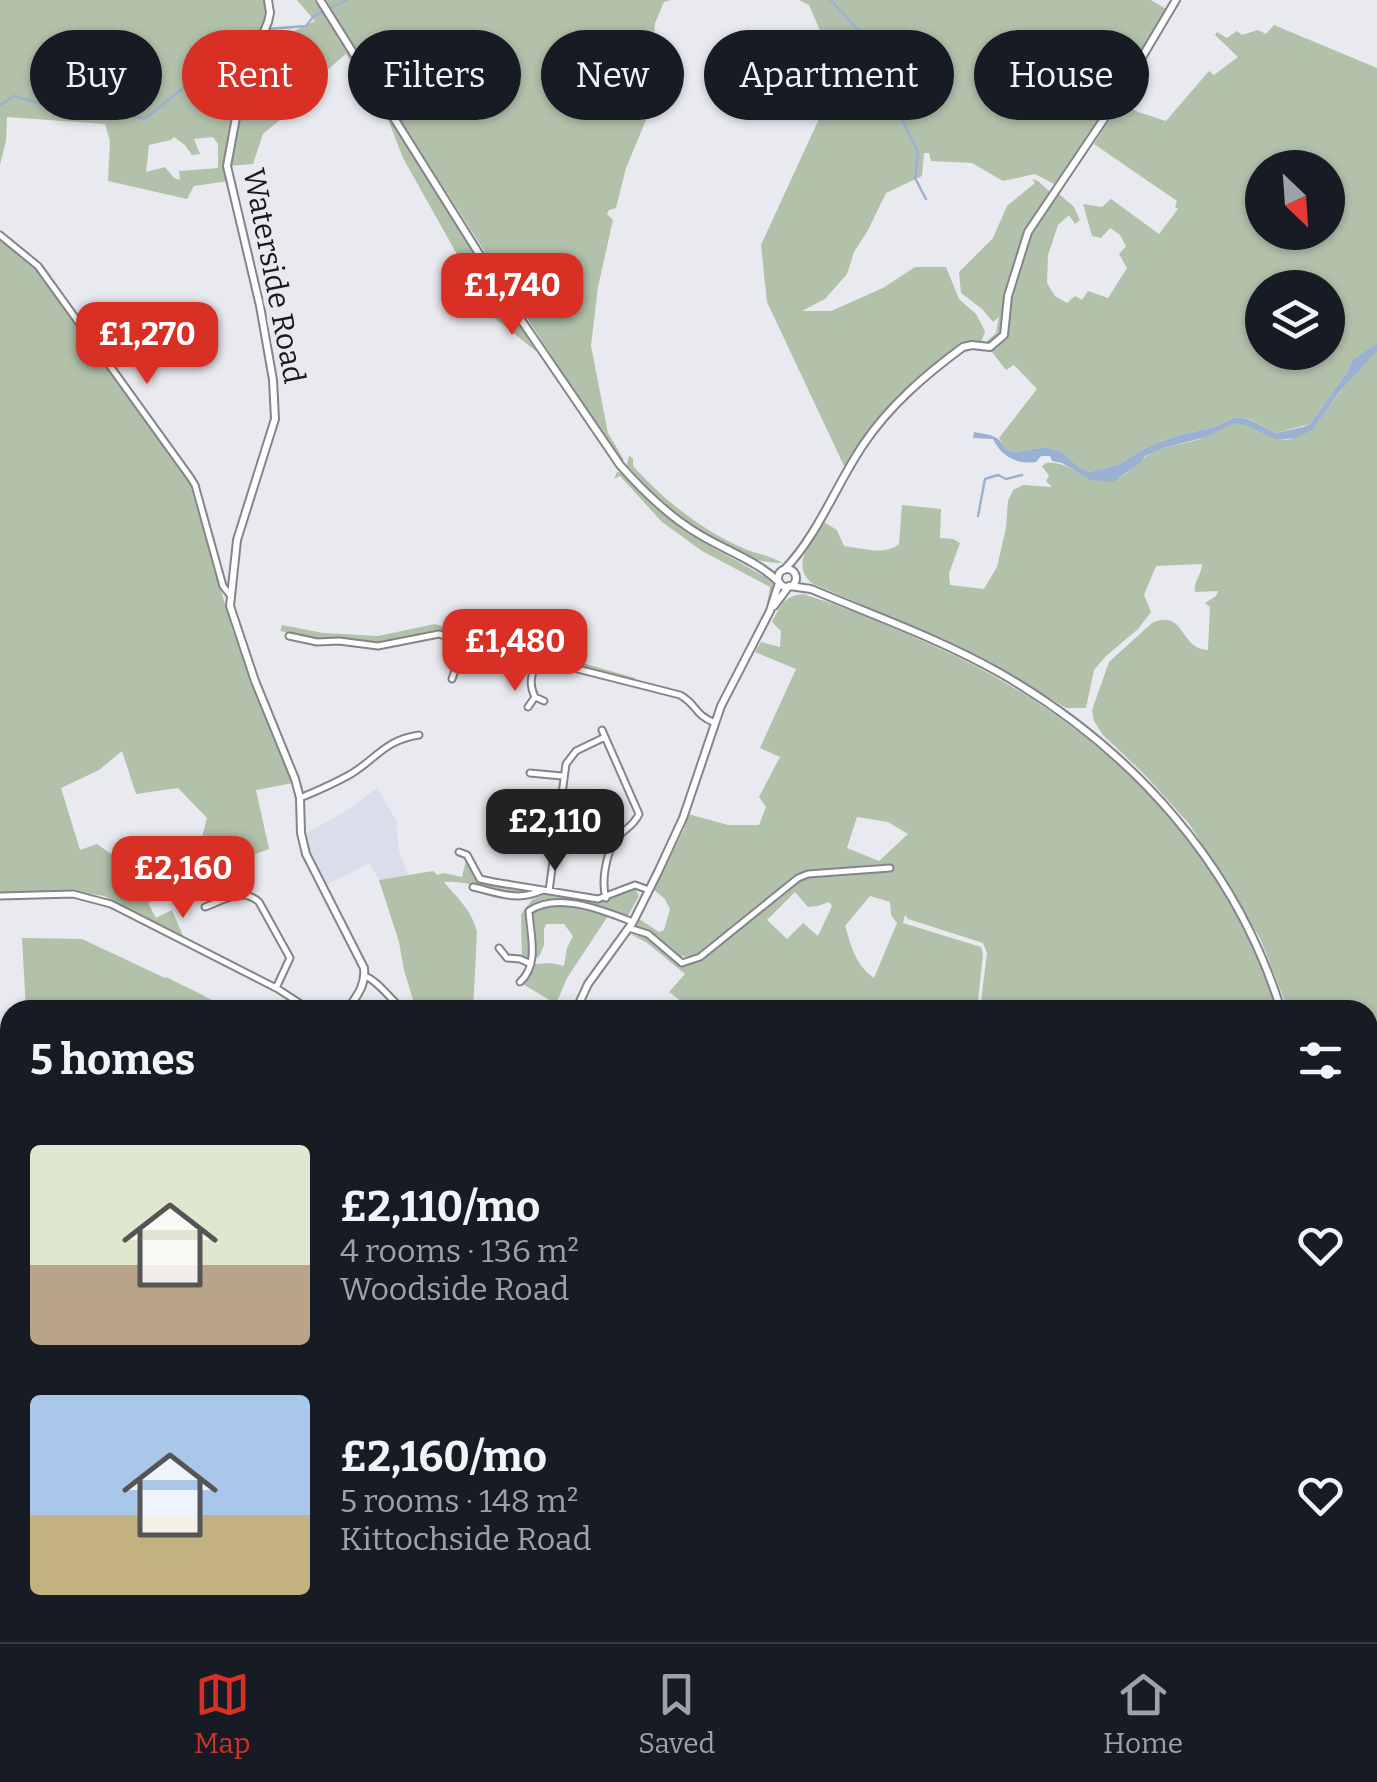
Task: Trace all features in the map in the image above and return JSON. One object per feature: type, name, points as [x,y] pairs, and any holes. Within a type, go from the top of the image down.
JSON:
[{"type":"main road","name":"Waterside Road","points":[[268,0],[268,22],[242,84],[226,166],[260,306],[273,380],[275,419],[237,540],[230,595],[255,680],[290,762],[300,798],[306,854],[361,960],[365,976]]},
{"type":"main road","points":[[320,0],[514,308],[620,465],[657,504],[693,531],[766,570],[785,587],[812,589]]},
{"type":"main road","points":[[581,1000],[632,925],[683,818],[728,691],[770,611],[778,576],[801,551],[864,443],[887,412],[963,347],[994,346],[1006,332],[1008,296],[1028,232],[1116,101],[1176,0]]},
{"type":"main road","points":[[770,611],[790,586],[801,551]]},
{"type":"main road","points":[[766,570],[790,570],[812,589],[936,641],[997,672],[1076,722],[1112,752],[1168,806],[1222,879],[1256,943],[1278,1000]]},
{"type":"main road","points":[[353,1000],[365,976]]},
{"type":"street","points":[[0,235],[38,266],[190,476],[223,586],[230,595]]},
{"type":"street","points":[[289,636],[378,646],[439,634],[534,665],[558,664],[680,695],[698,714],[715,722]]},
{"type":"street","points":[[296,646],[298,638]]},
{"type":"street","points":[[452,679],[464,643]]},
{"type":"street","points":[[457,664],[465,667]]},
{"type":"street","points":[[534,665],[530,684],[535,697],[544,701]]},
{"type":"street","points":[[528,707],[535,697]]},
{"type":"street","points":[[546,890],[568,760],[604,734],[640,814],[614,841],[604,887],[606,898]]},
{"type":"street","points":[[300,798],[354,772],[391,744],[419,735]]},
{"type":"street","points":[[530,773],[564,776]]},
{"type":"street","points":[[520,846],[554,849]]},
{"type":"street","points":[[460,852],[467,856],[480,879],[598,899],[635,884],[649,890]]},
{"type":"street","points":[[520,982],[531,964],[529,911],[538,904],[560,902],[597,910],[648,934],[682,963],[700,957],[798,878],[890,868]]},
{"type":"street","points":[[474,887],[510,897],[526,897],[546,890]]},
{"type":"street","points":[[0,896],[62,893],[92,897],[295,1000]]},
{"type":"street","points":[[205,907],[239,894],[259,902],[290,958],[276,988]]},
{"type":"street","points":[[499,948],[507,958],[531,964]]},
{"type":"street","points":[[365,976],[391,1000]]},
{"type":"shaded area","points":[[377,788],[396,820],[399,850],[408,876],[379,880],[369,863],[325,886],[313,864],[306,833]]},
{"type":"green space","points":[[0,0],[265,0],[261,30],[182,30],[182,120],[280,120],[263,134],[253,164],[227,166],[229,181],[194,186],[187,199],[108,181],[110,141],[105,124],[49,120],[162,120],[162,30],[30,30],[30,119],[7,117],[0,165]],"holes":[[[174,137],[192,155],[200,154],[194,139],[213,137],[218,144],[218,168],[179,171],[180,180],[165,167],[146,172],[149,145]]]},
{"type":"green space","points":[[297,0],[314,0],[348,57],[346,54],[328,69],[328,30],[296,30],[315,21]]},
{"type":"green space","points":[[326,0],[671,0],[664,2],[654,30],[541,30],[541,120],[646,120],[626,168],[616,208],[607,214],[613,220],[598,287],[591,346],[608,433],[624,460],[599,430],[400,120],[521,120],[521,30],[348,30],[348,38]]},
{"type":"green space","points":[[799,0],[1151,0],[1166,9],[1149,37],[1149,30],[974,30],[974,120],[1098,120],[1054,184],[1035,174],[1003,181],[972,163],[931,161],[929,153],[924,153],[922,176],[886,193],[854,252],[847,274],[825,299],[802,311],[831,311],[883,288],[915,267],[946,267],[959,299],[976,314],[985,331],[981,343],[960,343],[901,393],[875,421],[845,468],[767,302],[761,245],[819,120],[954,120],[954,30],[820,30],[809,5]]},
{"type":"green space","points":[[1274,25],[1377,68],[1377,343],[1353,359],[1310,424],[1276,433],[1249,419],[1235,417],[1143,449],[1120,464],[1090,472],[1061,451],[1045,447],[1014,452],[1005,449],[999,438],[1037,389],[1014,365],[1006,370],[992,352],[987,341],[996,333],[999,317],[993,322],[961,293],[959,272],[993,238],[1007,206],[1035,183],[1032,179],[1051,193],[1025,231],[1031,232],[1058,193],[1074,207],[1080,220],[1075,224],[1069,215],[1058,225],[1048,255],[1047,283],[1055,296],[1067,303],[1075,296],[1082,300],[1088,291],[1108,298],[1127,268],[1119,254],[1126,246],[1110,228],[1101,238],[1092,236],[1083,204],[1102,207],[1111,199],[1159,234],[1178,209],[1177,201],[1094,144],[1109,120],[1149,120],[1149,116],[1166,121],[1209,71],[1214,75],[1238,57],[1215,35],[1217,32],[1227,38],[1237,31],[1242,35],[1258,30],[1266,34]]},
{"type":"green space","points":[[389,122],[537,352],[491,315],[403,158]]},
{"type":"green space","points":[[0,238],[31,263],[189,481],[233,631],[293,783],[256,790],[269,849],[182,883],[176,866],[199,849],[207,818],[178,788],[136,794],[122,751],[99,770],[61,788],[80,850],[97,844],[137,872],[151,866],[164,892],[148,903],[156,918],[172,910],[183,936],[104,896],[62,890],[0,893]]},
{"type":"green space","points":[[1377,351],[1377,1000],[1284,1000],[1260,938],[1190,825],[1094,721],[1092,710],[1109,662],[1152,623],[1171,621],[1192,643],[1208,650],[1210,607],[1205,603],[1218,591],[1195,592],[1202,564],[1156,566],[1144,595],[1151,612],[1094,670],[1086,708],[1066,708],[988,661],[813,584],[806,577],[803,562],[808,546],[824,522],[837,530],[844,546],[880,550],[899,544],[902,505],[941,509],[940,538],[960,543],[949,573],[950,585],[984,589],[997,567],[1013,490],[1023,485],[1052,487],[1042,466],[1046,463],[1062,465],[1094,479],[1115,479],[1155,451],[1200,439],[1231,423],[1251,426],[1274,438],[1290,439],[1321,416]]},
{"type":"green space","points":[[629,455],[645,479],[699,524],[729,542],[782,563],[739,554],[696,529],[627,465]]},
{"type":"green space","points":[[617,472],[686,532],[775,584],[765,614],[770,587],[702,551],[662,522],[620,476],[614,479]]},
{"type":"green space","points":[[804,594],[938,648],[995,677],[1100,749],[1147,793],[1189,841],[1225,893],[1254,949],[1272,1000],[981,1000],[987,953],[983,943],[905,915],[903,923],[981,947],[978,1000],[680,1000],[669,992],[685,974],[630,934],[649,938],[679,964],[697,960],[720,939],[696,957],[676,956],[660,940],[634,927],[639,919],[659,932],[664,930],[670,909],[654,890],[688,814],[728,825],[759,825],[766,807],[759,797],[780,757],[760,748],[796,669],[755,652],[761,642],[780,647],[781,631],[772,622],[791,597]],"holes":[[[857,817],[888,822],[908,834],[879,861],[847,848]],[[795,892],[808,907],[829,902],[832,906],[818,936],[803,923],[787,939],[767,920]],[[870,896],[890,902],[891,915],[897,923],[874,978],[858,961],[845,926]]]},
{"type":"green space","points":[[435,624],[541,657],[548,653],[635,678],[557,661],[534,661],[436,632],[379,643],[280,631],[282,625],[323,633],[378,636]]},
{"type":"green space","points":[[466,860],[478,881],[536,891],[501,892],[444,882],[475,924],[474,1000],[413,1000],[379,880],[433,871],[437,875],[462,877]]},
{"type":"green space","points":[[631,890],[639,896],[628,916],[560,899],[535,903],[526,920],[530,958],[522,958],[521,914],[532,900],[545,894],[602,901]]},
{"type":"green space","points":[[551,905],[608,916],[567,978],[558,1000],[549,1000],[521,983],[534,964],[564,966],[573,936],[564,924],[546,924],[544,945],[535,958],[532,915]]},
{"type":"green space","points":[[22,938],[82,939],[211,1000],[25,1000]]},
{"type":"water","points":[[1377,343],[1377,351],[1341,390],[1312,430],[1295,438],[1277,440],[1234,423],[1206,437],[1145,456],[1113,482],[1090,480],[1052,461],[1050,456],[1041,456],[1036,462],[1016,461],[1000,450],[993,439],[973,438],[974,432],[992,436],[1014,452],[1045,447],[1061,451],[1090,472],[1120,464],[1143,449],[1235,417],[1276,433],[1303,427],[1310,424],[1353,359]]},
{"type":"waterway","points":[[0,105],[14,96],[69,112],[146,118],[256,30],[306,26],[314,16],[347,0]]},
{"type":"waterway","points":[[831,0],[857,29],[876,43],[875,55],[918,153],[915,178],[926,199]]},
{"type":"waterway","points":[[978,516],[985,479],[1022,475]]}]
